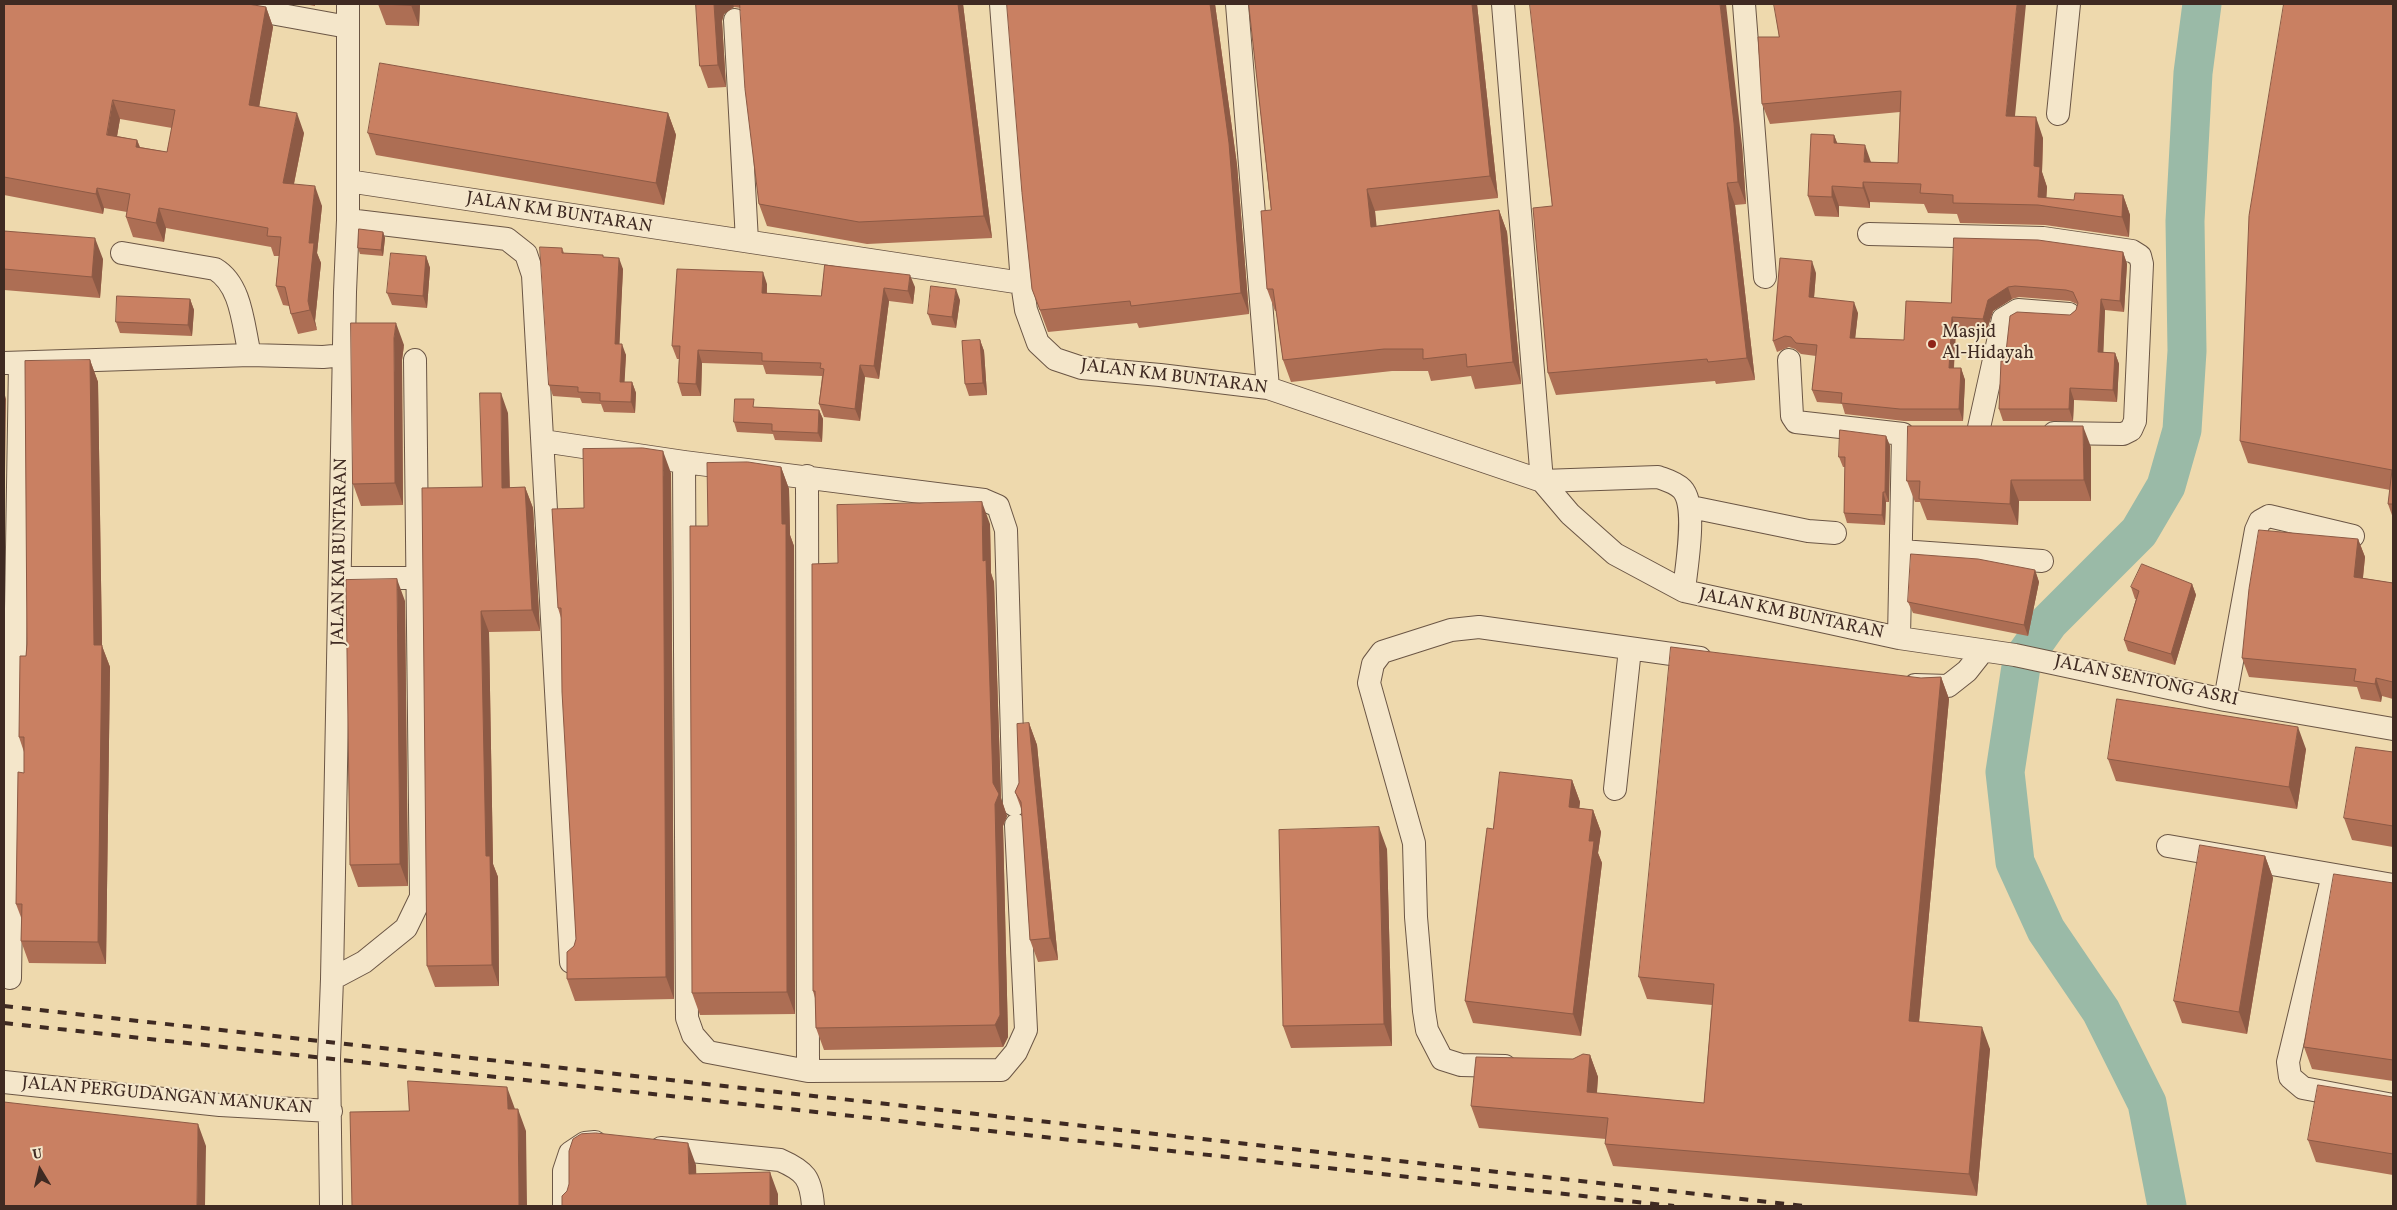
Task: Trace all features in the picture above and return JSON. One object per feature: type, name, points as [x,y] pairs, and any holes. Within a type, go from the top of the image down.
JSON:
[{"type":"street","points":[[221,4],[348,27]]},
{"type":"street","points":[[348,4],[348,181]]},
{"type":"street","points":[[1001,4],[1022,283]]},
{"type":"street","points":[[1237,4],[1268,388]]},
{"type":"street","points":[[1503,4],[1542,481]]},
{"type":"street","points":[[1744,4],[1765,277]]},
{"type":"street","points":[[2058,114],[2069,4]]},
{"type":"street","points":[[735,20],[747,242]]},
{"type":"street","name":"JALAN KM BUNTARAN","points":[[331,1206],[329,1026],[332,979],[348,181],[1022,283],[1026,310],[1038,343],[1054,359],[1082,368],[1268,388],[1542,481],[1658,477],[1673,482],[1682,489],[1690,507],[1684,591]]},
{"type":"street","points":[[348,220],[507,238],[526,254],[533,275],[571,962]]},
{"type":"street","points":[[1869,234],[2043,238],[2132,251],[2140,256],[2142,264],[2135,421],[2131,430],[2123,434],[2036,433]]},
{"type":"street","points":[[122,253],[216,269],[226,275],[235,289],[250,355]]},
{"type":"street","points":[[1978,433],[2003,319],[2018,310],[2069,314]]},
{"type":"street","points":[[10,978],[12,363],[250,355],[345,355]]},
{"type":"street","points":[[332,979],[364,962],[406,928],[421,898],[415,360]]},
{"type":"street","points":[[1789,360],[1792,416],[1796,422],[1913,434],[1901,551],[1899,638]]},
{"type":"street","points":[[543,441],[684,462],[807,476],[984,500],[998,506],[1006,530],[1015,815],[1026,1030],[1016,1052],[1001,1070],[808,1071],[708,1052],[693,1035],[687,1018],[684,462]]},
{"type":"street","points":[[807,476],[808,1071]]},
{"type":"street","name":"JALAN KM BUNTARAN","points":[[1542,481],[1570,514],[1615,554],[1684,591],[1899,638]]},
{"type":"street","points":[[1690,507],[1808,531],[1835,533]]},
{"type":"street","points":[[2225,700],[2256,530],[2260,521],[2269,516],[2353,536]]},
{"type":"street","points":[[1901,551],[2042,561]]},
{"type":"street","points":[[340,578],[418,578]]},
{"type":"street","points":[[1531,1067],[1461,1065],[1442,1059],[1427,1030],[1416,917],[1414,842],[1369,683],[1373,664],[1382,652],[1451,630],[1479,627],[1717,660]]},
{"type":"street","name":"JALAN SENTONG ASRI","points":[[1899,638],[1982,652],[2015,655],[2225,700],[2393,729]]},
{"type":"street","points":[[1615,790],[1630,649]]},
{"type":"street","points":[[1892,682],[1931,687],[1948,686],[1967,670],[1982,652]]},
{"type":"street","points":[[2168,846],[2393,885]]},
{"type":"street","points":[[2333,875],[2288,1062],[2290,1077],[2303,1088],[2393,1105]]},
{"type":"street","name":"JALAN PERGUDANGAN MANUKAN","points":[[4,1082],[220,1105],[331,1111]]},
{"type":"street","points":[[564,1206],[564,1171],[570,1153],[585,1143],[613,1143]]},
{"type":"street","points":[[642,1146],[780,1160],[797,1168],[807,1178],[812,1190],[813,1206]]},
{"type":"building","points":[[4,4],[248,4],[266,7],[249,105],[297,113],[283,183],[315,186],[309,243],[314,243],[308,301],[310,310],[291,314],[285,287],[276,286],[281,237],[267,236],[268,228],[159,208],[156,223],[126,217],[130,194],[97,188],[96,194],[4,177]],"holes":[[[113,100],[175,110],[167,152],[136,147],[137,140],[107,135]]]},
{"type":"building","points":[[696,4],[714,4],[718,65],[700,66]]},
{"type":"building","points":[[740,4],[958,4],[984,216],[859,222],[759,204],[745,89]]},
{"type":"building","points":[[1007,4],[1210,4],[1229,143],[1241,293],[1131,306],[1130,301],[1040,310],[1032,289],[1022,193]]},
{"type":"building","points":[[1249,4],[1472,4],[1490,176],[1367,189],[1371,227],[1499,210],[1513,362],[1467,367],[1466,354],[1423,359],[1423,349],[1384,349],[1283,360],[1273,289],[1267,289],[1261,211],[1271,210]]},
{"type":"building","points":[[1530,4],[1720,4],[1734,123],[1738,182],[1727,183],[1747,358],[1708,362],[1707,359],[1548,373],[1533,208],[1552,206]]},
{"type":"building","points":[[1774,4],[2017,4],[2006,116],[2036,117],[2034,166],[2040,167],[2038,197],[2074,200],[2075,193],[2123,195],[2122,217],[2038,205],[1953,203],[1953,195],[1920,193],[1921,184],[1863,182],[1863,188],[1832,186],[1832,197],[1808,196],[1811,134],[1834,135],[1834,143],[1865,145],[1864,162],[1898,163],[1901,91],[1762,104],[1758,37],[1779,37]]},
{"type":"building","points":[[2284,4],[2393,4],[2393,504],[2388,504],[2392,470],[2240,441],[2249,216]]},
{"type":"building","points":[[380,63],[668,113],[656,183],[368,133]]},
{"type":"building","points":[[359,229],[383,232],[381,250],[358,248]]},
{"type":"building","points":[[4,231],[95,238],[92,277],[4,269]]},
{"type":"building","points":[[1954,238],[2038,240],[2123,252],[2120,301],[2101,299],[2098,352],[2115,353],[2113,390],[2070,388],[2069,409],[1999,409],[2001,361],[2005,361],[2010,316],[2017,312],[2070,315],[2076,310],[2078,303],[2073,292],[2066,290],[2008,287],[1988,300],[1983,319],[1952,317],[1949,368],[1961,368],[1959,409],[1900,409],[1841,403],[1842,393],[1812,390],[1817,345],[1796,343],[1791,337],[1785,336],[1773,341],[1780,258],[1812,261],[1809,297],[1854,302],[1850,338],[1904,340],[1906,301],[1951,303]]},
{"type":"building","points":[[540,247],[562,248],[562,253],[603,255],[603,257],[619,258],[615,344],[622,344],[620,382],[632,382],[631,402],[600,401],[600,393],[578,392],[578,387],[549,385]]},
{"type":"building","points":[[391,253],[426,256],[423,296],[387,293]]},
{"type":"building","points":[[825,265],[910,275],[908,291],[884,288],[874,366],[860,365],[855,409],[819,404],[824,369],[820,368],[821,363],[762,361],[762,353],[698,350],[696,384],[678,383],[680,346],[672,346],[677,269],[763,272],[762,293],[821,296]]},
{"type":"building","points":[[931,286],[956,289],[952,317],[928,314]]},
{"type":"building","points":[[117,296],[190,299],[188,325],[116,322]]},
{"type":"building","points":[[351,323],[396,323],[394,338],[395,483],[353,484]]},
{"type":"building","points":[[980,340],[983,383],[965,384],[962,341]]},
{"type":"building","points":[[90,360],[94,645],[102,645],[98,942],[21,941],[22,904],[16,904],[18,772],[24,773],[24,737],[19,737],[20,656],[26,656],[27,644],[25,361]]},
{"type":"building","points":[[480,393],[501,393],[502,488],[525,487],[532,610],[481,611],[486,856],[490,856],[492,965],[427,966],[422,488],[482,487]]},
{"type":"building","points":[[735,399],[754,399],[753,407],[819,410],[818,433],[772,431],[772,424],[734,422]]},
{"type":"building","points":[[1908,426],[2083,426],[2084,480],[2011,480],[2010,504],[1919,499],[1920,481],[1907,481]]},
{"type":"building","points":[[1840,430],[1886,436],[1885,492],[1883,492],[1882,515],[1844,513],[1845,457],[1839,457]]},
{"type":"building","points":[[643,448],[663,451],[666,977],[567,979],[567,952],[574,946],[576,939],[562,692],[561,608],[558,608],[552,509],[584,508],[583,449]]},
{"type":"building","points":[[748,462],[781,467],[782,524],[786,524],[787,992],[692,993],[690,526],[708,526],[707,463]]},
{"type":"building","points":[[982,502],[983,561],[986,560],[993,783],[999,794],[995,804],[1000,1015],[995,1025],[816,1028],[815,991],[813,991],[812,564],[838,563],[837,505]]},
{"type":"building","points":[[2259,530],[2358,539],[2354,577],[2393,583],[2393,682],[2376,678],[2375,684],[2354,681],[2356,669],[2242,658],[2249,589]]},
{"type":"building","points":[[1911,554],[1978,559],[2035,570],[2024,625],[1908,602]]},
{"type":"building","points":[[2142,564],[2192,584],[2171,654],[2124,640],[2139,591],[2131,587]]},
{"type":"building","points":[[397,579],[400,864],[350,865],[346,580]]},
{"type":"building","points":[[1671,647],[1921,678],[1941,677],[1909,1021],[1982,1027],[1969,1174],[1605,1144],[1608,1118],[1471,1106],[1476,1057],[1573,1059],[1583,1054],[1590,1055],[1587,1092],[1704,1103],[1714,984],[1639,977]]},
{"type":"building","points":[[2117,699],[2298,727],[2289,787],[2108,759]]},
{"type":"building","points":[[1029,723],[1050,938],[1030,940],[1021,802],[1015,792],[1019,783],[1017,724]]},
{"type":"building","points":[[2356,747],[2393,752],[2393,826],[2344,818]]},
{"type":"building","points":[[1500,772],[1572,780],[1569,807],[1593,810],[1589,841],[1594,841],[1573,1014],[1465,1001],[1487,828],[1493,829]]},
{"type":"building","points":[[1379,827],[1384,1024],[1283,1026],[1279,830]]},
{"type":"building","points":[[2200,845],[2265,856],[2239,1012],[2174,1001]]},
{"type":"building","points":[[2334,874],[2393,883],[2393,1060],[2304,1047]]},
{"type":"building","points":[[408,1081],[507,1087],[508,1109],[518,1109],[519,1206],[352,1206],[350,1112],[409,1111]]},
{"type":"building","points":[[2318,1085],[2393,1097],[2393,1154],[2308,1140]]},
{"type":"building","points":[[4,1102],[198,1124],[197,1206],[4,1206]]},
{"type":"building","points":[[596,1133],[688,1143],[689,1174],[770,1172],[770,1206],[562,1206],[562,1196],[567,1191],[569,1184],[569,1151],[573,1139],[581,1134]]},
{"type":"waterway","points":[[2167,1206],[2147,1103],[2101,1011],[2046,930],[2015,862],[2005,772],[2022,660],[2049,622],[2139,532],[2166,486],[2182,430],[2187,351],[2185,221],[2193,73],[2202,4]]},
{"type":"railway","points":[[4,1006],[1805,1206]]},
{"type":"railway","points":[[4,1023],[1674,1206]]},
{"type":"place","name":"Masjid Al-Hidayah","points":[[1932,344]]}]
